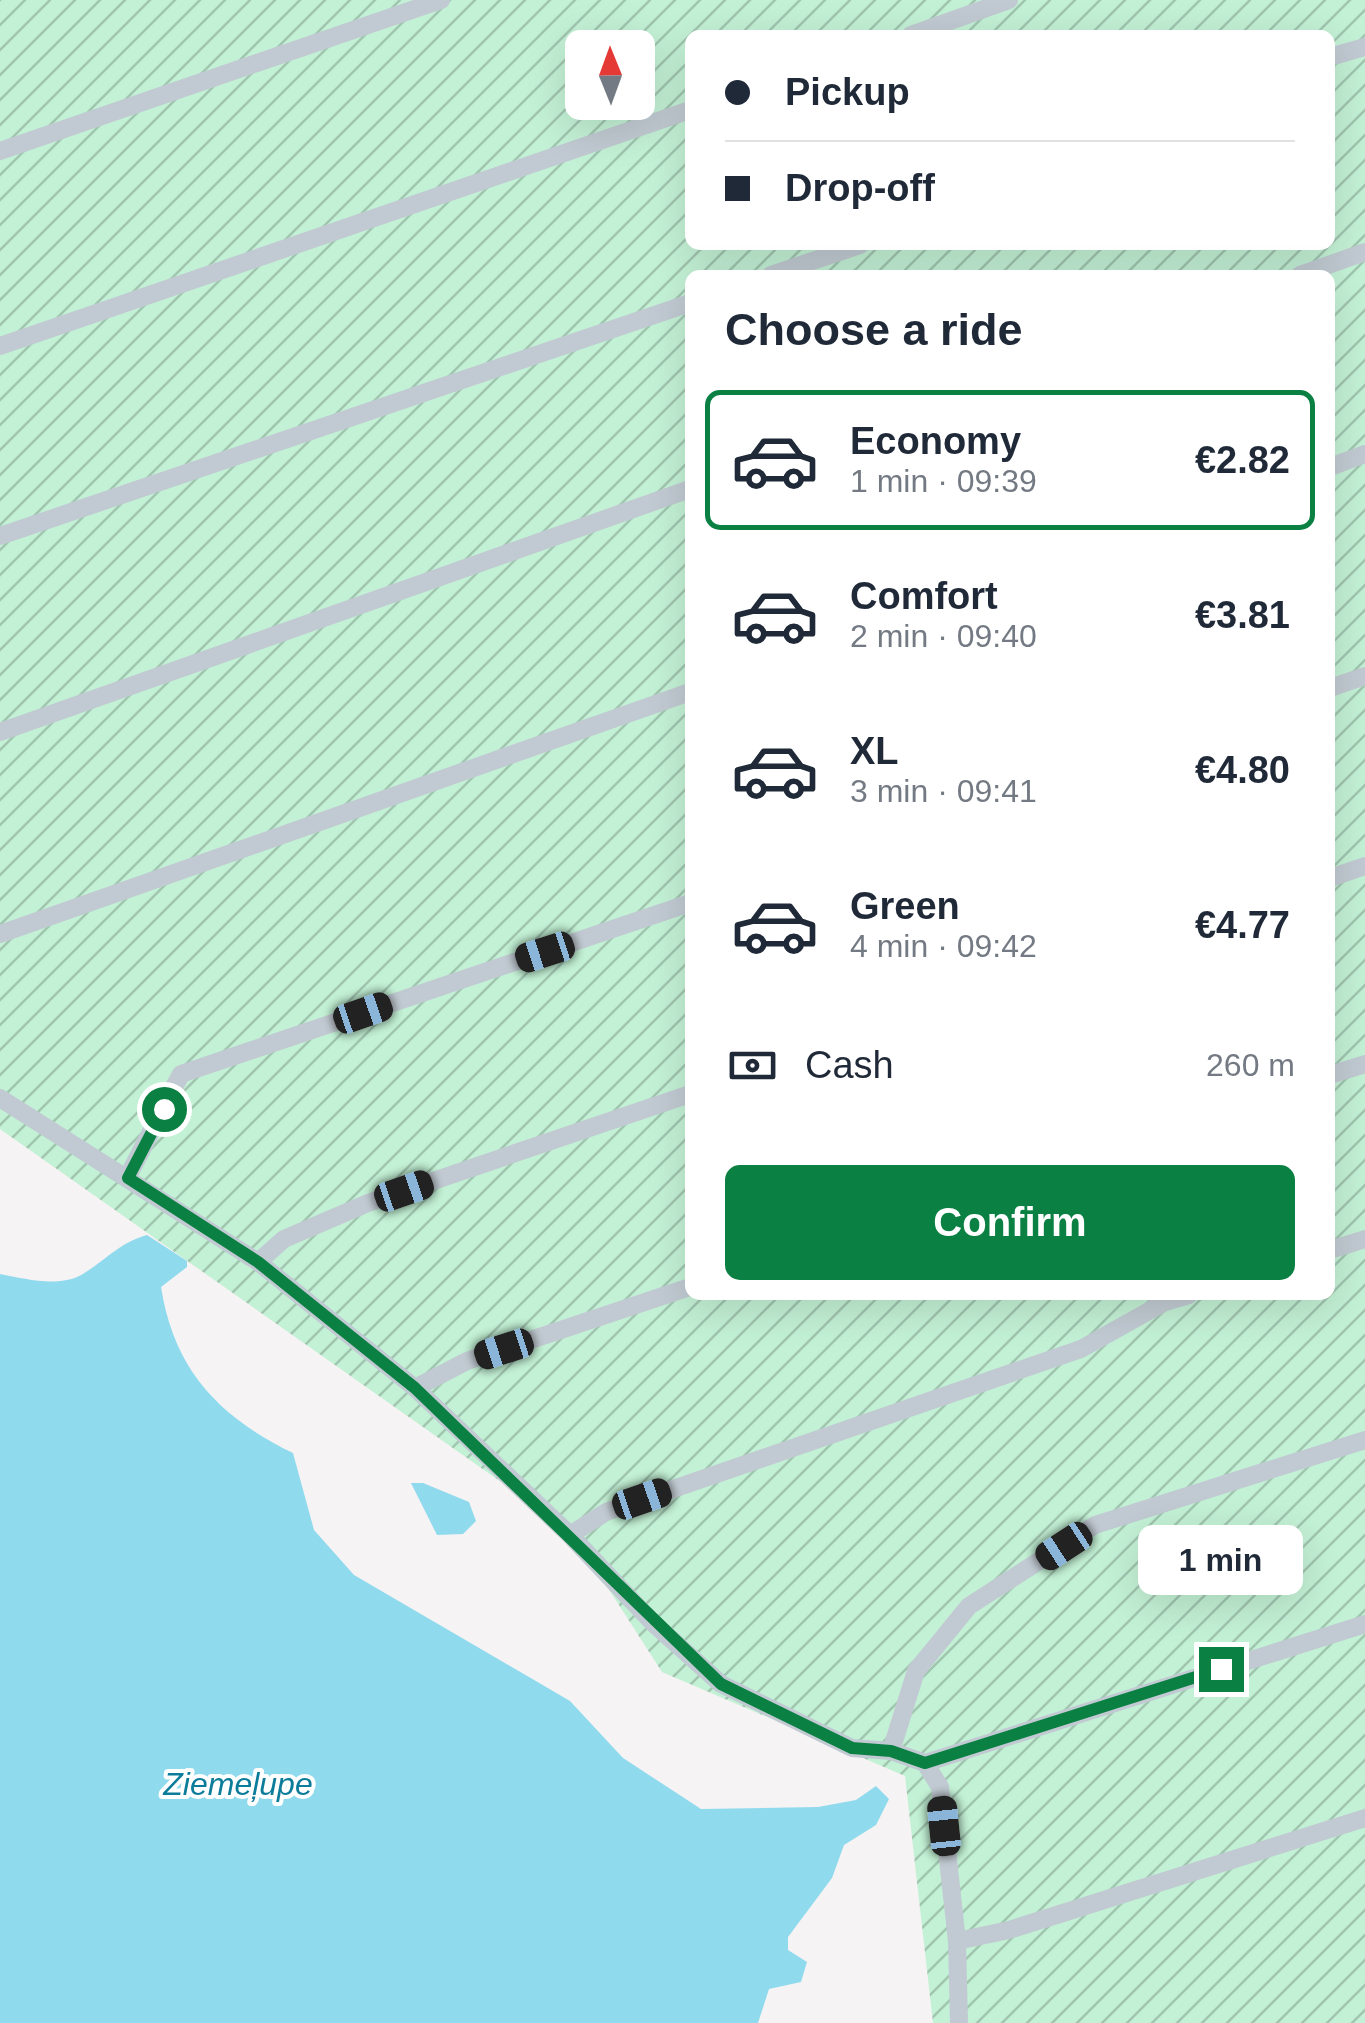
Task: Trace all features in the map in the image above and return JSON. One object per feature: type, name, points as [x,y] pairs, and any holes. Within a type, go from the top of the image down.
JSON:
[{"type":"lane","points":[[0,151],[441,0]]},
{"type":"lane","points":[[925,30],[1010,0]]},
{"type":"lane","points":[[1335,56],[1365,46]]},
{"type":"lane","points":[[0,346],[685,112]]},
{"type":"lane","points":[[786,270],[845,250]]},
{"type":"lane","points":[[1314,270],[1365,252]]},
{"type":"lane","points":[[0,536],[685,304]]},
{"type":"lane","points":[[1335,465],[1365,454]]},
{"type":"lane","points":[[0,732],[685,491]]},
{"type":"lane","points":[[1335,686],[1365,676]]},
{"type":"lane","points":[[0,934],[685,694]]},
{"type":"lane","points":[[1335,876],[1365,866]]},
{"type":"lane","points":[[128,1178],[182,1074],[685,905]]},
{"type":"lane","points":[[1335,1073],[1365,1064]]},
{"type":"lane","points":[[258,1262],[284,1239],[368,1203],[685,1096]]},
{"type":"lane","points":[[0,1098],[258,1262],[415,1388],[570,1535],[653,1623],[721,1684],[852,1748],[891,1751],[925,1763],[1365,1624]]},
{"type":"lane","points":[[1335,1248],[1365,1239]]},
{"type":"lane","points":[[415,1388],[467,1361],[685,1289]]},
{"type":"lane","points":[[570,1535],[606,1512],[1081,1349],[1172,1300]]},
{"type":"lane","points":[[891,1751],[916,1671],[969,1606],[1095,1526],[1365,1440]]},
{"type":"lane","points":[[925,1763],[940,1787],[957,1941],[959,2023]]},
{"type":"lane","points":[[957,1941],[1008,1930],[1365,1818]]},
{"type":"green space","points":[[0,0],[1365,0],[1365,2023],[933,2023],[905,1776],[662,1672],[572,1532],[0,1129]]},
{"type":"water","name":"Ziemeļupe","points":[[147,1235],[187,1261],[187,1267],[161,1287],[167,1316],[189,1367],[222,1407],[293,1453],[314,1530],[354,1575],[570,1701],[623,1758],[701,1809],[818,1807],[856,1800],[876,1786],[889,1799],[876,1825],[844,1845],[832,1878],[788,1937],[788,1950],[807,1962],[801,1982],[769,1989],[758,2023],[0,2023],[0,1274],[66,1280]]},
{"type":"water","points":[[411,1483],[423,1483],[469,1502],[476,1521],[463,1534],[437,1535]]},
{"type":"route","points":[[164,1109],[128,1178],[258,1262],[415,1388],[570,1535],[653,1623],[721,1684],[852,1748],[891,1751],[925,1763],[1221,1669]]}]
